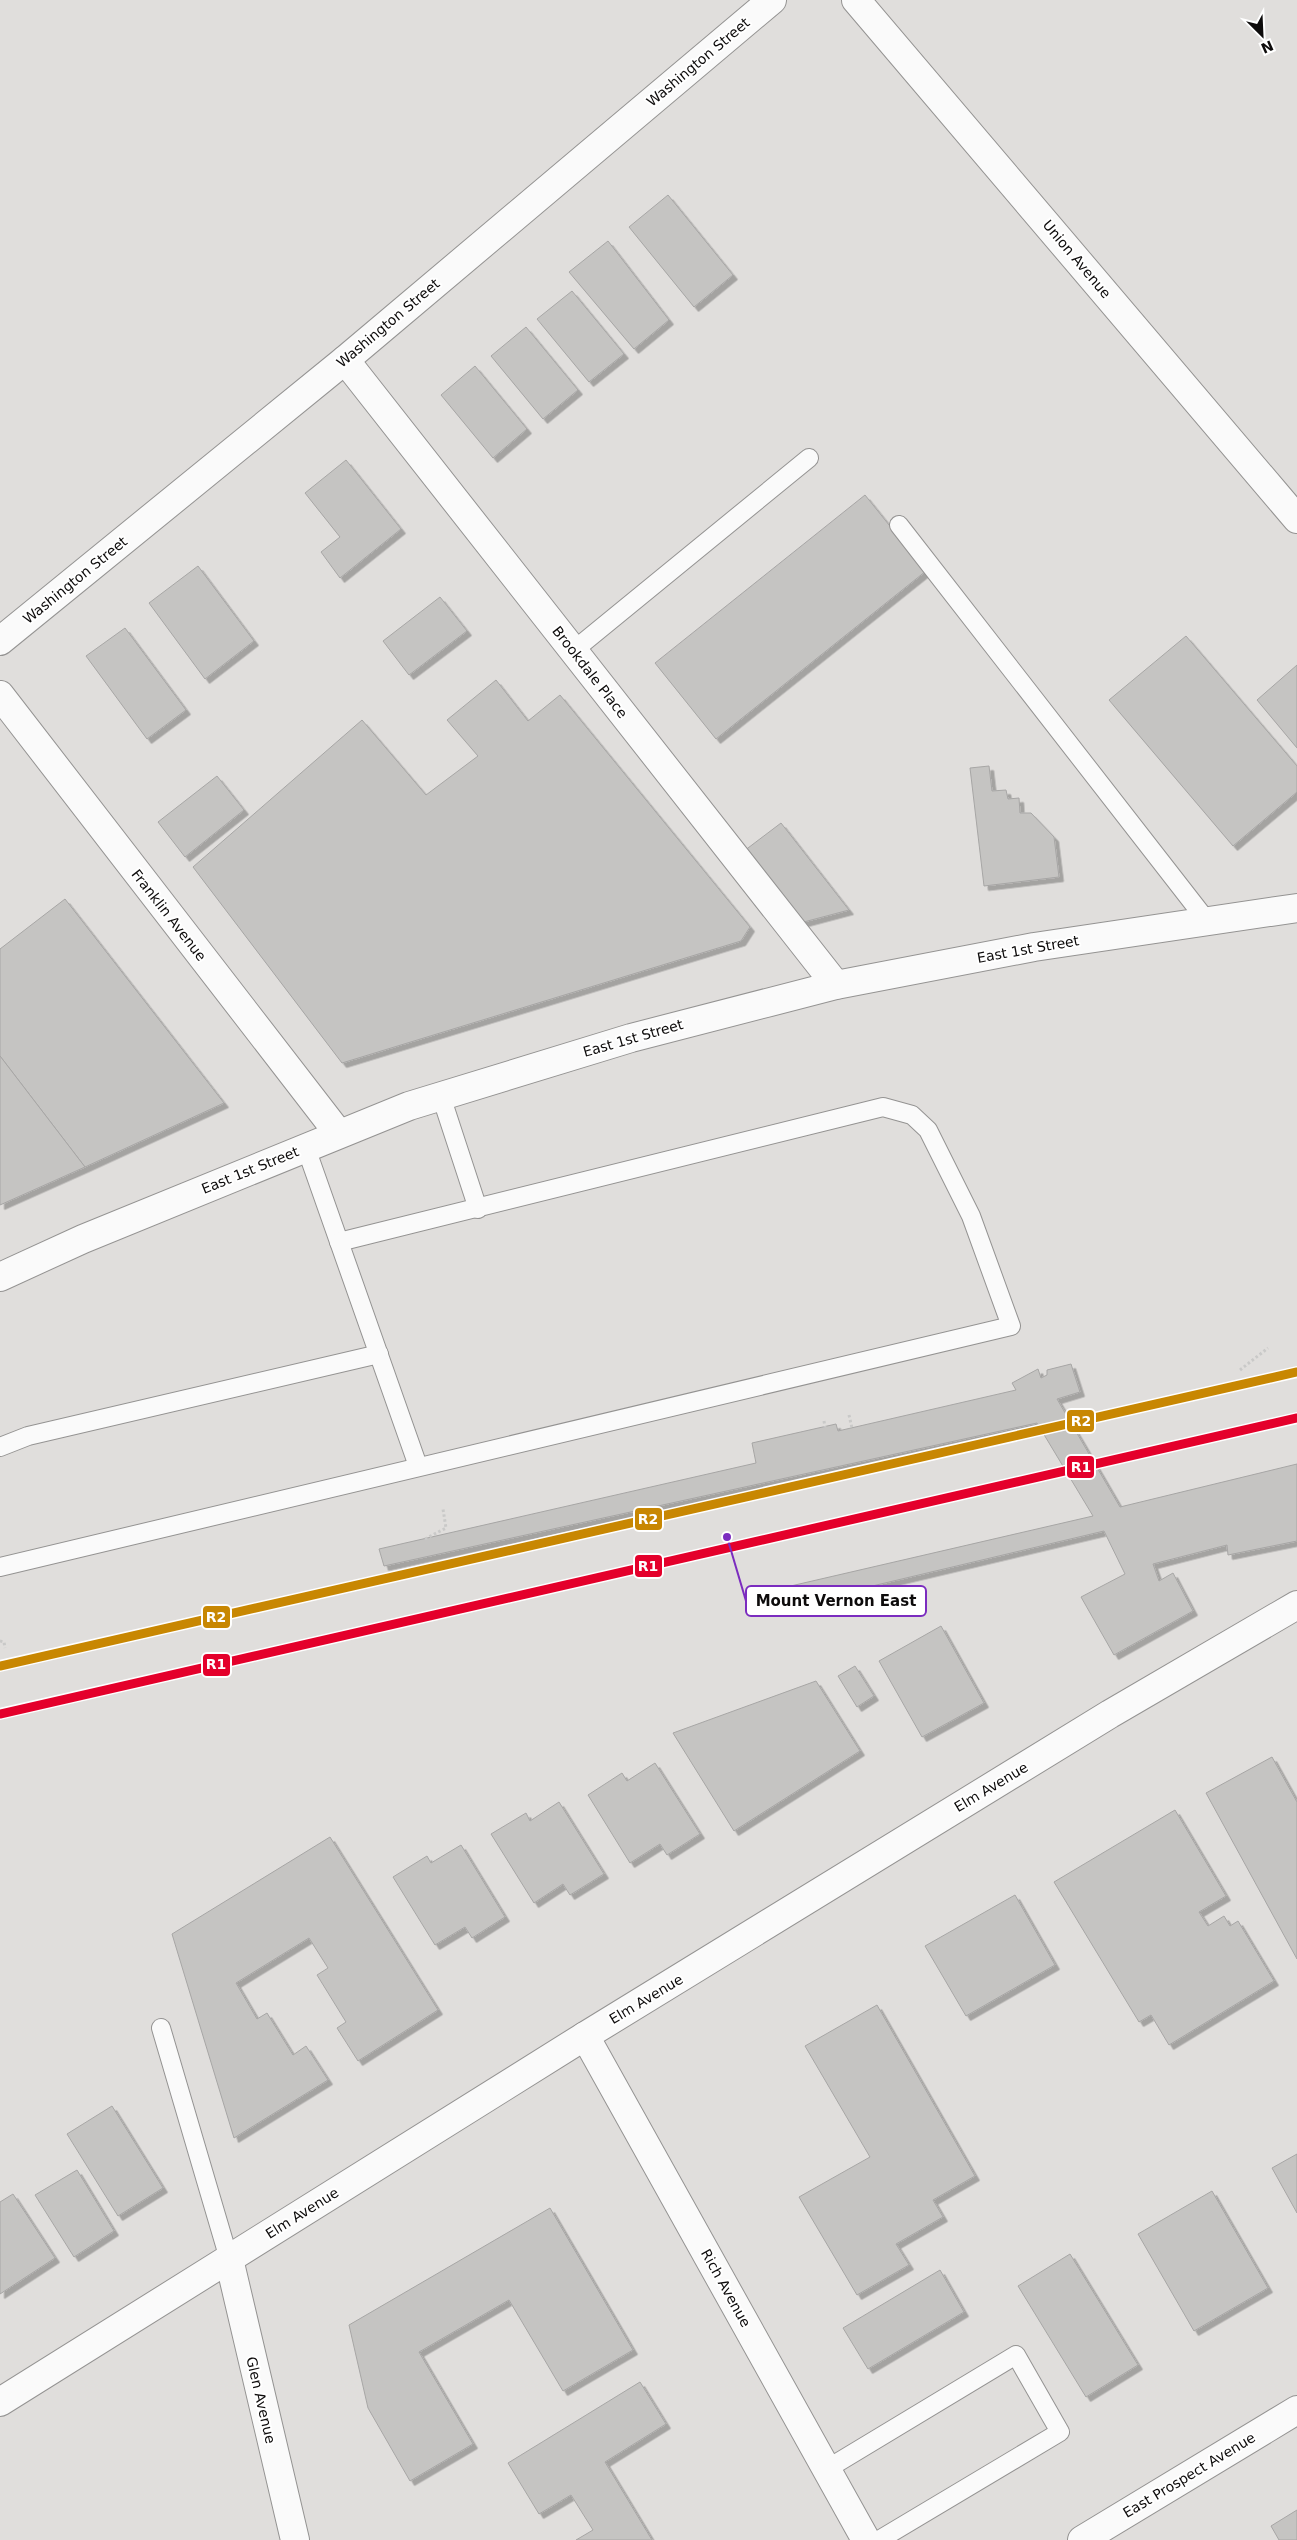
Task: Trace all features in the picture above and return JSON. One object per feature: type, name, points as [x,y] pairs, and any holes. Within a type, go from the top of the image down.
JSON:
[{"type":"street","name":"Washington Street","points":[[0,642],[345,360],[772,0]]},
{"type":"street","name":"Union Avenue","points":[[856,0],[1297,519]]},
{"type":"street","name":"Brookdale Place","points":[[345,360],[836,985]]},
{"type":"street","name":"Franklin Avenue","points":[[0,695],[339,1134]]},
{"type":"street","name":"East 1st Street","points":[[0,1277],[83,1239],[409,1106],[631,1038],[836,985],[1034,947],[1297,908]]},
{"type":"street","name":"Elm Avenue","points":[[0,2402],[585,2036],[1110,1714],[1297,1605]]},
{"type":"street","name":"Rich Avenue","points":[[585,2036],[866,2540]]},
{"type":"street","name":"Glen Avenue","points":[[229,2259],[295,2540]]},
{"type":"street","name":"East Prospect Avenue","points":[[1082,2540],[1297,2410]]},
{"type":"lane","points":[[573,651],[809,458]]},
{"type":"lane","points":[[899,525],[1207,921]]},
{"type":"lane","points":[[441,1096],[478,1208]]},
{"type":"lane","points":[[0,1567],[1011,1326],[971,1216],[928,1130],[912,1115],[883,1107],[339,1242]]},
{"type":"lane","points":[[306,1148],[418,1466]]},
{"type":"lane","points":[[0,1447],[28,1436],[379,1354]]},
{"type":"lane","points":[[161,2028],[229,2259]]},
{"type":"lane","points":[[827,2469],[1016,2355],[1060,2432],[879,2540]]},
{"type":"path","points":[[1240,1370],[1268,1348]]},
{"type":"path","points":[[848,1415],[852,1428]]},
{"type":"path","points":[[824,1422],[825,1426]]},
{"type":"path","points":[[425,1539],[446,1528],[443,1509]]},
{"type":"path","points":[[0,1641],[4,1642],[5,1648]]},
{"type":"building","points":[[668,195],[733,275],[694,307],[629,227]]},
{"type":"building","points":[[608,241],[669,320],[634,349],[569,272]]},
{"type":"building","points":[[572,291],[624,354],[589,382],[537,319]]},
{"type":"building","points":[[526,327],[578,390],[543,419],[491,356]]},
{"type":"building","points":[[475,366],[527,429],[493,458],[441,395]]},
{"type":"building","points":[[346,460],[401,529],[340,578],[321,552],[340,537],[305,493]]},
{"type":"building","points":[[865,495],[926,571],[716,739],[655,663]]},
{"type":"building","points":[[198,566],[254,641],[205,679],[149,603]]},
{"type":"building","points":[[440,597],[467,631],[409,675],[383,641]]},
{"type":"building","points":[[125,628],[186,710],[147,739],[86,656]]},
{"type":"building","points":[[1186,636],[1297,766],[1297,792],[1233,846],[1109,700]]},
{"type":"building","points":[[1297,665],[1297,748],[1257,700]]},
{"type":"building","points":[[496,680],[528,721],[560,695],[750,927],[741,941],[342,1063],[193,867],[362,720],[426,795],[478,756],[447,720]]},
{"type":"building","points":[[989,766],[992,791],[1006,790],[1008,799],[1019,798],[1020,813],[1031,813],[1054,837],[1059,877],[984,886],[970,768]]},
{"type":"building","points":[[217,776],[244,810],[185,857],[158,822]]},
{"type":"building","points":[[781,823],[849,910],[800,923],[744,851]]},
{"type":"building","points":[[65,899],[224,1103],[85,1167],[0,1056],[0,949]]},
{"type":"building","points":[[0,1056],[85,1167],[0,1205]]},
{"type":"building","points":[[1071,1364],[1080,1392],[1057,1399],[1120,1507],[1297,1464],[1297,1541],[1228,1555],[1227,1545],[1153,1564],[1159,1581],[1173,1573],[1193,1611],[1114,1655],[1081,1597],[1125,1574],[1104,1531],[788,1606],[782,1588],[1093,1516],[1037,1423],[384,1566],[379,1549],[756,1463],[752,1443],[836,1424],[838,1431],[1016,1390],[1012,1383],[1038,1369],[1041,1378],[1047,1375],[1047,1370]]},
{"type":"building","points":[[941,1626],[984,1703],[922,1737],[879,1661]]},
{"type":"building","points":[[855,1666],[874,1696],[857,1707],[838,1676]]},
{"type":"building","points":[[816,1681],[860,1751],[734,1831],[673,1733]]},
{"type":"building","points":[[1272,1757],[1297,1802],[1297,1959],[1206,1793]]},
{"type":"building","points":[[655,1763],[700,1834],[667,1855],[660,1844],[630,1863],[588,1795],[622,1773],[627,1781]]},
{"type":"building","points":[[559,1802],[604,1874],[570,1895],[563,1884],[534,1903],[491,1834],[526,1813],[530,1821]]},
{"type":"building","points":[[1175,1810],[1226,1896],[1199,1912],[1208,1926],[1224,1916],[1230,1926],[1238,1921],[1274,1981],[1169,2045],[1151,2015],[1139,2022],[1054,1882]]},
{"type":"building","points":[[330,1837],[438,2010],[358,2061],[337,2028],[346,2022],[317,1975],[328,1968],[309,1938],[236,1983],[257,2019],[267,2013],[293,2055],[306,2046],[328,2080],[234,2138],[172,1934]]},
{"type":"building","points":[[461,1845],[505,1917],[472,1938],[465,1927],[435,1945],[393,1877],[427,1856],[431,1863]]},
{"type":"building","points":[[1015,1895],[1055,1965],[966,2016],[925,1946]]},
{"type":"building","points":[[877,2005],[975,2176],[933,2200],[943,2217],[896,2244],[909,2265],[857,2295],[799,2197],[870,2157],[805,2046]]},
{"type":"building","points":[[112,2106],[163,2188],[118,2216],[67,2134]]},
{"type":"building","points":[[1297,2154],[1297,2213],[1272,2168]]},
{"type":"building","points":[[77,2170],[114,2231],[74,2257],[35,2195]]},
{"type":"building","points":[[1212,2191],[1268,2288],[1194,2331],[1138,2234]]},
{"type":"building","points":[[13,2194],[55,2258],[0,2294],[0,2202]]},
{"type":"building","points":[[550,2208],[633,2350],[563,2391],[509,2300],[419,2352],[473,2444],[410,2481],[368,2408],[349,2325]]},
{"type":"building","points":[[1070,2254],[1138,2365],[1086,2397],[1018,2286]]},
{"type":"building","points":[[940,2270],[964,2312],[868,2369],[843,2328]]},
{"type":"building","points":[[640,2382],[666,2424],[605,2462],[652,2540],[576,2540],[593,2530],[571,2495],[539,2514],[508,2463]]},
{"type":"building","points":[[1297,2510],[1297,2540],[1279,2540],[1271,2526]]},
{"type":"transit line","name":"R2","points":[[0,1666],[1297,1372]]},
{"type":"transit line","name":"R1","points":[[0,1714],[1297,1418]]},
{"type":"place","name":"Mount Vernon East","points":[[727,1537]]}]
